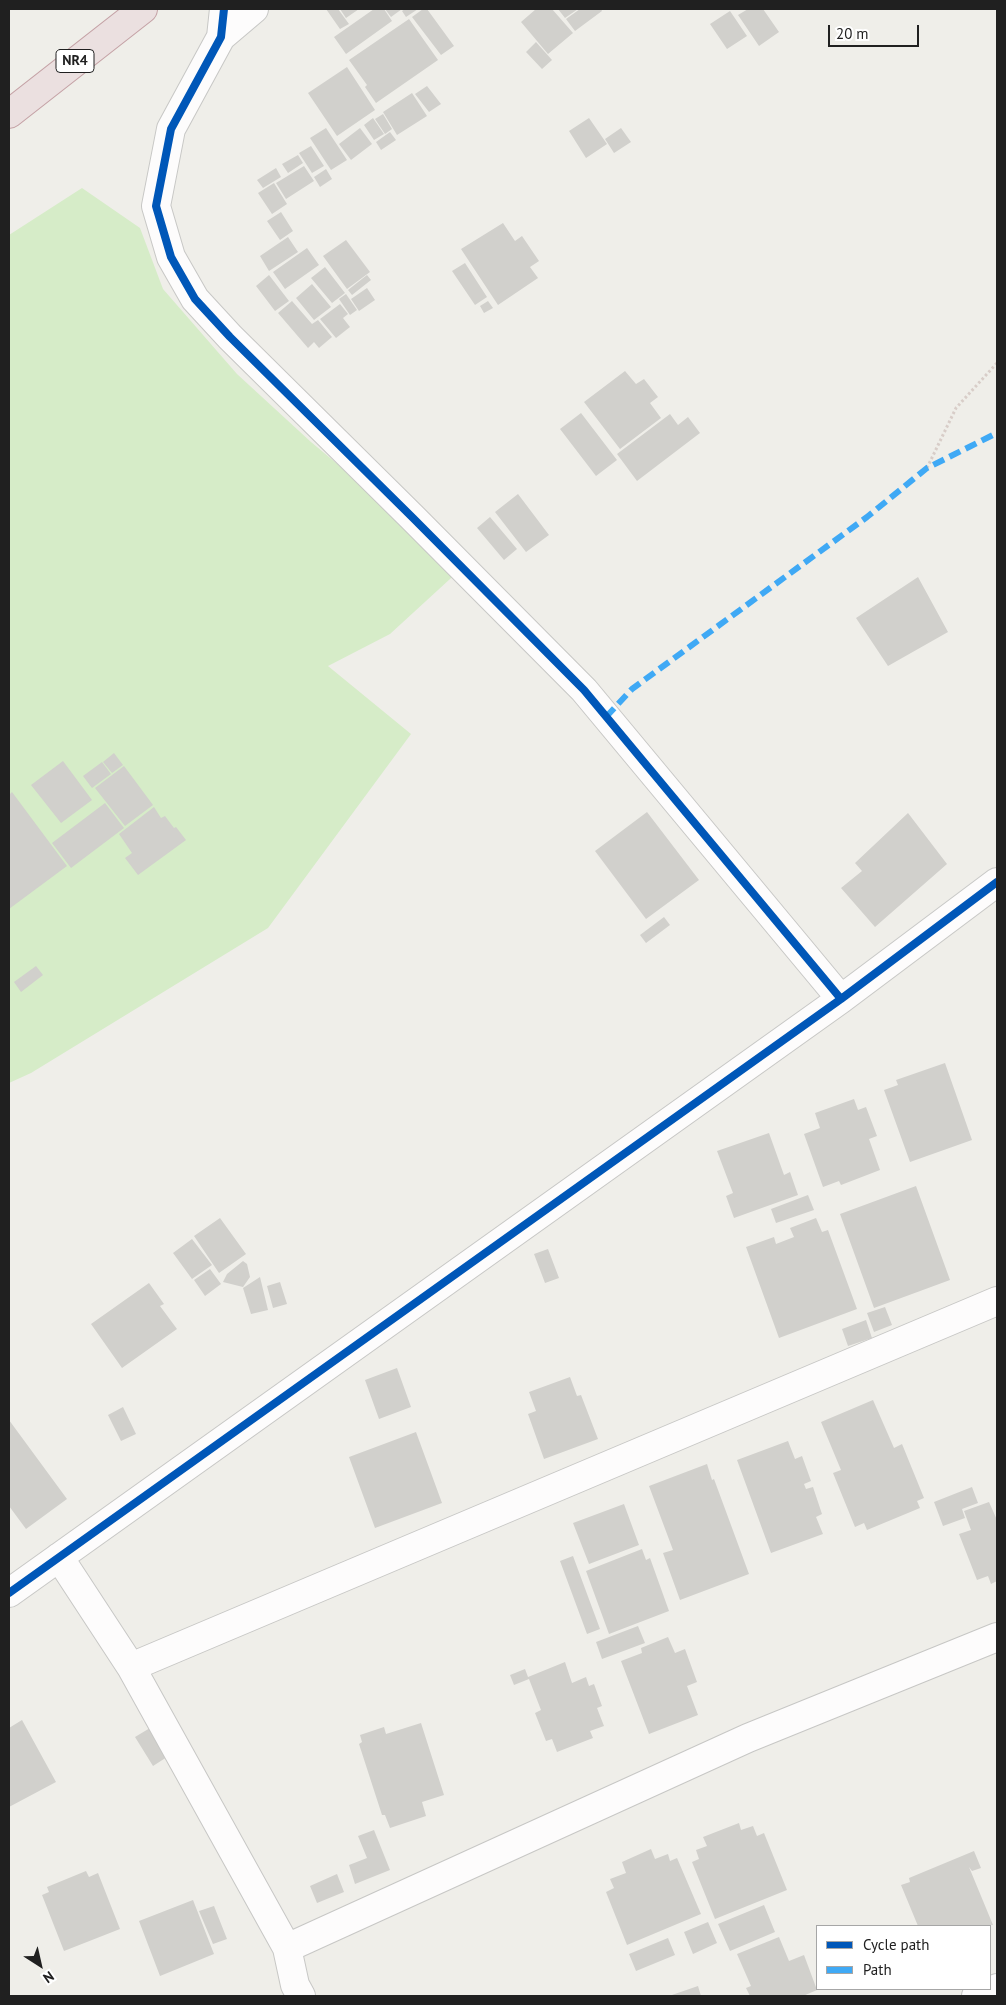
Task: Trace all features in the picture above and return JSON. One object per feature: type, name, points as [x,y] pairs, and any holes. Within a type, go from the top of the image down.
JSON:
[{"type":"highway","name":"NR4","points":[[9,114],[143,9]]},
{"type":"street","points":[[221,37],[224,9]]},
{"type":"street","points":[[254,9],[221,37],[171,129],[156,206],[171,257],[195,299],[230,337],[584,690],[841,999]]},
{"type":"street","points":[[9,1593],[58,1556],[841,999],[996,886]]},
{"type":"street","points":[[131,1667],[997,1301]]},
{"type":"street","points":[[58,1556],[131,1667],[287,1948],[292,1992]]},
{"type":"street","points":[[287,1948],[748,1738],[997,1637]]},
{"type":"street","points":[[976,1996],[997,1988]]},
{"type":"path","points":[[927,468],[956,408],[997,363]]},
{"type":"green space","points":[[82,188],[140,228],[163,289],[237,374],[311,442],[462,568],[390,634],[328,666],[411,734],[268,928],[31,1073],[9,1083],[9,235]]},
{"type":"building","points":[[326,9],[338,9],[349,24],[340,29]]},
{"type":"building","points":[[340,9],[359,9],[346,18]]},
{"type":"building","points":[[374,9],[384,9],[392,21],[346,54],[334,37]]},
{"type":"building","points":[[385,9],[402,9],[391,17]]},
{"type":"building","points":[[405,9],[418,9],[406,17],[402,11]]},
{"type":"building","points":[[423,9],[427,9],[454,46],[441,55],[412,17]]},
{"type":"building","points":[[536,9],[552,9],[573,33],[548,54],[521,22]]},
{"type":"building","points":[[558,9],[578,9],[565,18]]},
{"type":"building","points":[[580,9],[601,9],[602,11],[575,31],[566,19]]},
{"type":"building","points":[[748,9],[763,9],[779,32],[759,46],[738,15]]},
{"type":"building","points":[[730,11],[747,36],[727,49],[710,24]]},
{"type":"building","points":[[409,19],[438,60],[376,103],[365,87],[367,85],[349,60]]},
{"type":"building","points":[[536,42],[552,60],[542,69],[526,52]]},
{"type":"building","points":[[347,67],[375,110],[337,136],[308,93]]},
{"type":"building","points":[[427,86],[441,104],[429,112],[415,94]]},
{"type":"building","points":[[412,93],[427,116],[397,135],[383,112]]},
{"type":"building","points":[[383,114],[392,129],[385,134],[375,119]]},
{"type":"building","points":[[373,118],[384,134],[374,140],[364,125]]},
{"type":"building","points":[[589,118],[607,144],[586,158],[569,131]]},
{"type":"building","points":[[326,128],[347,160],[331,170],[310,138]]},
{"type":"building","points":[[360,128],[372,144],[351,160],[339,144]]},
{"type":"building","points":[[621,128],[631,142],[614,153],[605,139]]},
{"type":"building","points":[[390,132],[396,140],[381,150],[376,142]]},
{"type":"building","points":[[311,146],[324,166],[312,173],[299,153]]},
{"type":"building","points":[[298,155],[303,163],[288,173],[282,164]]},
{"type":"building","points":[[304,166],[314,181],[286,199],[276,183]]},
{"type":"building","points":[[276,168],[281,177],[263,188],[257,180]]},
{"type":"building","points":[[326,169],[332,179],[320,187],[314,177]]},
{"type":"building","points":[[274,183],[287,204],[272,214],[258,193]]},
{"type":"building","points":[[281,212],[293,231],[280,240],[267,221]]},
{"type":"building","points":[[503,223],[515,241],[522,236],[539,261],[530,267],[538,278],[498,305],[461,249]]},
{"type":"building","points":[[288,237],[298,252],[269,271],[260,256]]},
{"type":"building","points":[[346,240],[370,272],[347,289],[323,256]]},
{"type":"building","points":[[307,248],[319,265],[285,289],[273,272]]},
{"type":"building","points":[[465,263],[487,297],[475,305],[452,271]]},
{"type":"building","points":[[325,267],[345,293],[332,303],[311,278]]},
{"type":"building","points":[[269,275],[289,301],[275,311],[256,286]]},
{"type":"building","points":[[367,275],[371,280],[352,295],[348,290]]},
{"type":"building","points":[[312,284],[331,307],[314,320],[296,298]]},
{"type":"building","points":[[367,288],[375,300],[359,311],[351,299]]},
{"type":"building","points":[[346,294],[357,310],[350,315],[339,299]]},
{"type":"building","points":[[292,301],[312,324],[318,320],[332,337],[319,348],[314,342],[308,348],[278,313]]},
{"type":"building","points":[[488,301],[493,308],[484,313],[480,306]]},
{"type":"building","points":[[340,304],[348,314],[343,318],[350,327],[336,338],[320,319]]},
{"type":"building","points":[[625,371],[636,384],[644,379],[658,397],[650,403],[661,418],[620,449],[584,402]]},
{"type":"building","points":[[581,413],[617,460],[596,476],[560,429]]},
{"type":"building","points":[[670,414],[678,425],[688,417],[700,433],[637,481],[617,454]]},
{"type":"building","points":[[518,494],[549,535],[526,552],[495,512]]},
{"type":"building","points":[[490,517],[517,549],[504,560],[477,528]]},
{"type":"building","points":[[918,577],[948,632],[888,666],[856,618]]},
{"type":"building","points":[[114,753],[123,765],[112,773],[103,762]]},
{"type":"building","points":[[63,761],[92,800],[61,823],[31,785]]},
{"type":"building","points":[[102,762],[111,774],[92,788],[83,776]]},
{"type":"building","points":[[124,766],[153,805],[125,826],[95,788]]},
{"type":"building","points":[[12,792],[67,866],[9,909],[9,795]]},
{"type":"building","points":[[105,803],[124,828],[71,868],[52,843]]},
{"type":"building","points":[[154,807],[161,818],[165,816],[186,840],[138,875],[125,858],[132,853],[119,834]]},
{"type":"building","points":[[647,812],[699,880],[646,919],[595,851]]},
{"type":"building","points":[[908,813],[947,864],[875,927],[841,888],[862,871],[855,863]]},
{"type":"building","points":[[664,917],[670,925],[646,943],[640,935]]},
{"type":"building","points":[[36,966],[43,975],[21,992],[14,982]]},
{"type":"building","points":[[945,1063],[972,1140],[910,1162],[884,1090],[898,1085],[896,1080]]},
{"type":"building","points":[[854,1099],[858,1110],[866,1107],[877,1136],[869,1139],[880,1170],[841,1185],[839,1181],[823,1187],[804,1134],[820,1128],[815,1113]]},
{"type":"building","points":[[769,1133],[784,1175],[790,1172],[798,1195],[734,1218],[726,1196],[733,1193],[717,1151]]},
{"type":"building","points":[[916,1186],[950,1280],[874,1308],[840,1214]]},
{"type":"building","points":[[808,1195],[814,1210],[776,1223],[771,1209]]},
{"type":"building","points":[[220,1218],[246,1254],[219,1273],[194,1236]]},
{"type":"building","points":[[816,1218],[822,1232],[828,1230],[857,1309],[779,1338],[746,1247],[774,1237],[776,1244],[794,1237],[790,1228]]},
{"type":"building","points":[[192,1239],[212,1265],[192,1279],[173,1253]]},
{"type":"building","points":[[548,1249],[559,1278],[545,1283],[534,1254]]},
{"type":"building","points":[[243,1261],[247,1264],[250,1277],[243,1287],[223,1282],[227,1274]]},
{"type":"building","points":[[210,1269],[221,1284],[205,1296],[194,1280]]},
{"type":"building","points":[[260,1277],[268,1310],[251,1314],[243,1288]]},
{"type":"building","points":[[280,1282],[287,1304],[273,1308],[267,1286]]},
{"type":"building","points":[[149,1283],[164,1304],[160,1306],[177,1329],[122,1368],[91,1324]]},
{"type":"building","points":[[885,1307],[892,1325],[874,1332],[867,1313]]},
{"type":"building","points":[[866,1320],[872,1338],[848,1346],[842,1329]]},
{"type":"building","points":[[397,1368],[411,1407],[379,1419],[365,1380]]},
{"type":"building","points":[[570,1377],[577,1396],[581,1395],[598,1439],[544,1459],[528,1414],[536,1411],[529,1392]]},
{"type":"building","points":[[873,1400],[894,1448],[902,1444],[924,1498],[917,1501],[920,1508],[867,1530],[864,1523],[855,1527],[833,1473],[841,1470],[821,1422]]},
{"type":"building","points":[[123,1407],[136,1434],[121,1441],[108,1415]]},
{"type":"building","points":[[9,1420],[67,1499],[26,1529],[9,1506]]},
{"type":"building","points":[[416,1432],[442,1503],[375,1528],[349,1457]]},
{"type":"building","points":[[788,1441],[795,1459],[802,1456],[811,1481],[804,1484],[806,1489],[813,1487],[822,1514],[816,1517],[823,1534],[771,1553],[737,1460]]},
{"type":"building","points":[[707,1464],[749,1574],[680,1600],[663,1553],[673,1550],[649,1486]]},
{"type":"building","points":[[972,1487],[978,1503],[962,1509],[965,1518],[943,1526],[934,1502]]},
{"type":"building","points":[[989,1502],[997,1520],[997,1581],[991,1584],[988,1576],[977,1580],[959,1534],[971,1530],[964,1511]]},
{"type":"building","points":[[624,1504],[639,1545],[589,1564],[573,1523]]},
{"type":"building","points":[[642,1549],[646,1560],[650,1558],[669,1611],[609,1634],[586,1571]]},
{"type":"building","points":[[573,1556],[600,1629],[587,1634],[560,1561]]},
{"type":"building","points":[[638,1626],[645,1643],[602,1659],[596,1642]]},
{"type":"building","points":[[668,1637],[675,1653],[685,1649],[697,1682],[687,1686],[698,1715],[649,1734],[621,1661],[642,1653],[641,1648]]},
{"type":"building","points":[[565,1662],[572,1683],[586,1677],[589,1686],[594,1684],[602,1706],[597,1708],[604,1726],[590,1731],[593,1738],[557,1752],[552,1739],[546,1741],[535,1713],[541,1710],[529,1679],[514,1685],[510,1675],[525,1669],[528,1677]]},
{"type":"building","points":[[22,1720],[56,1782],[9,1807],[9,1728]]},
{"type":"building","points":[[421,1723],[444,1795],[422,1802],[426,1816],[390,1828],[385,1815],[382,1815],[359,1744],[362,1742],[360,1735],[384,1727],[386,1734]]},
{"type":"building","points":[[150,1728],[167,1757],[153,1766],[135,1737]]},
{"type":"building","points":[[739,1823],[741,1830],[753,1826],[757,1836],[764,1833],[787,1890],[715,1919],[692,1862],[699,1859],[696,1850],[707,1846],[703,1837]]},
{"type":"building","points":[[374,1830],[390,1870],[355,1884],[349,1865],[367,1858],[358,1836]]},
{"type":"building","points":[[651,1849],[655,1859],[668,1854],[670,1861],[677,1858],[701,1914],[627,1945],[606,1892],[614,1888],[610,1879],[626,1873],[622,1862]]},
{"type":"building","points":[[974,1851],[981,1868],[972,1871],[969,1867],[993,1925],[918,1925],[901,1885],[910,1882],[909,1878]]},
{"type":"building","points":[[86,1871],[89,1877],[98,1873],[120,1929],[64,1951],[42,1895],[49,1892],[47,1887]]},
{"type":"building","points":[[337,1874],[344,1892],[317,1903],[310,1886]]},
{"type":"building","points":[[193,1900],[214,1954],[160,1976],[139,1921]]},
{"type":"building","points":[[764,1905],[775,1932],[730,1951],[718,1924]]},
{"type":"building","points":[[214,1906],[227,1939],[213,1944],[199,1911]]},
{"type":"building","points":[[708,1922],[717,1943],[693,1954],[684,1932]]},
{"type":"building","points":[[779,1937],[789,1961],[804,1955],[817,1990],[803,1996],[750,1996],[746,1988],[751,1986],[737,1954]]},
{"type":"building","points":[[668,1938],[675,1955],[636,1971],[629,1954]]},
{"type":"building","points":[[698,1986],[701,1996],[669,1996]]},
{"type":"marked path","points":[[606,717],[632,689],[867,517],[927,468],[997,433]]},
{"type":"cycle path","points":[[224,9],[221,37],[171,129],[156,206],[171,257],[195,299],[230,337],[584,690],[841,999]]},
{"type":"cycle path","points":[[9,1593],[841,999],[997,882]]}]
